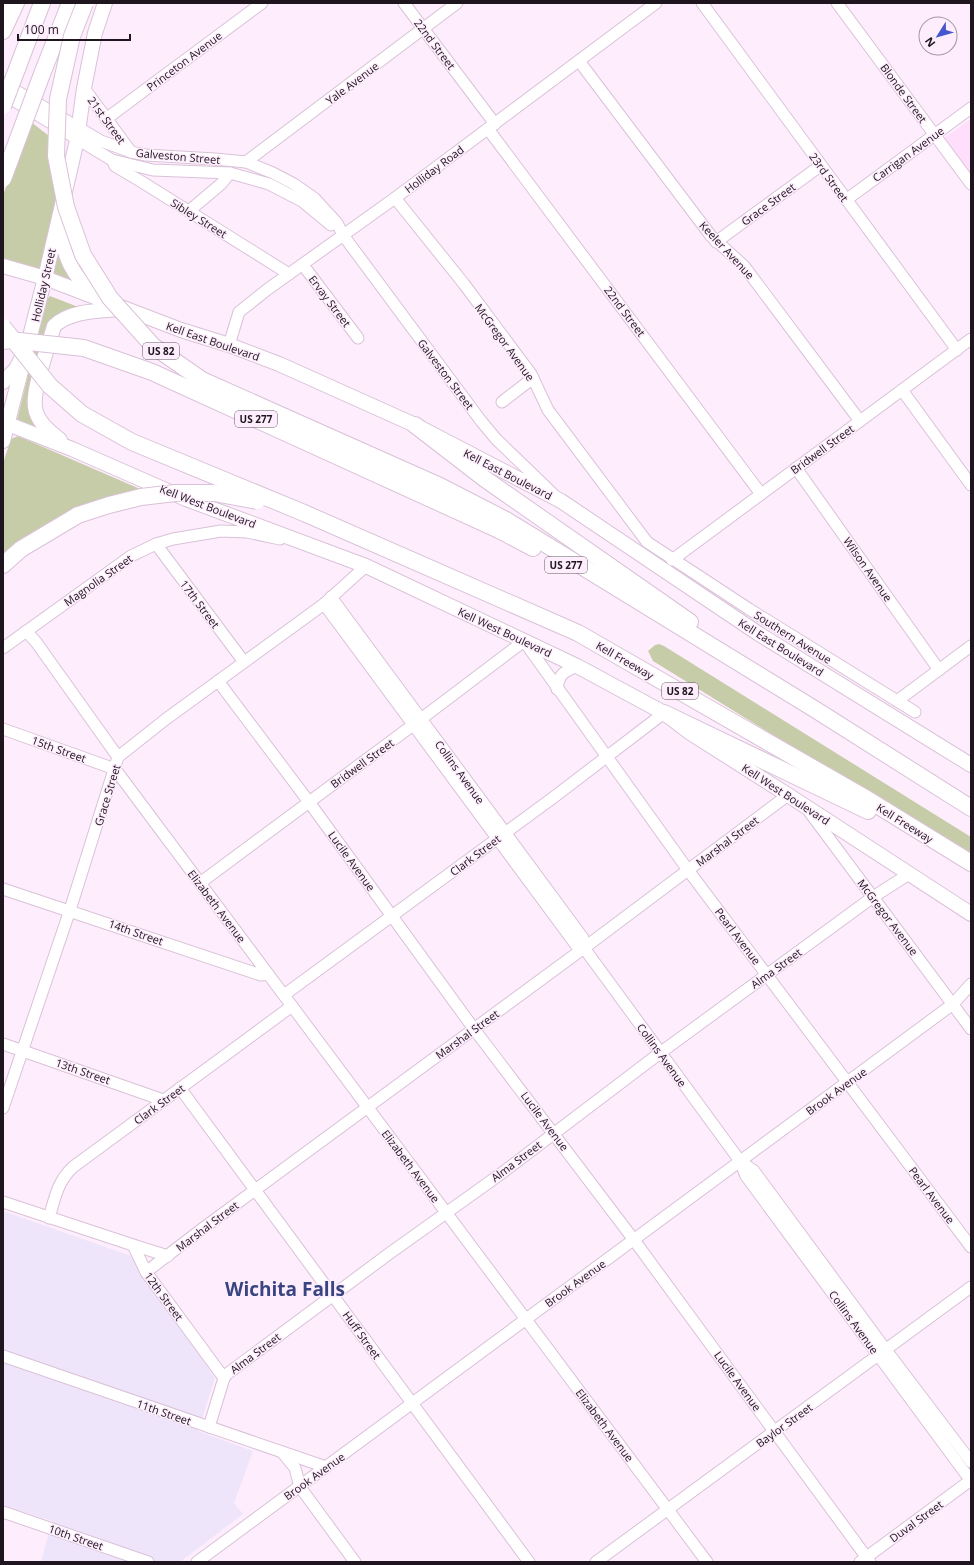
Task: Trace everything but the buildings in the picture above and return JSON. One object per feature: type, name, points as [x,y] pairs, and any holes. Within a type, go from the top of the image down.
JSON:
[{"type":"highway","points":[[3,31],[16,3]]},
{"type":"highway","points":[[3,106],[42,3]]},
{"type":"highway","points":[[3,179],[70,3]]},
{"type":"highway","points":[[44,69],[81,3]]},
{"type":"highway","name":"US 82","points":[[85,3],[72,36],[58,99],[56,156],[66,207],[83,255],[110,298],[153,346],[202,380],[440,486],[503,525]]},
{"type":"highway","name":"US 82","points":[[3,327],[50,386],[82,414],[132,442],[304,513]]},
{"type":"highway","name":"US 277","points":[[3,341],[10,340],[84,348],[152,372],[503,525],[632,599],[816,710]]},
{"type":"highway","points":[[415,425],[485,479],[816,710],[971,808]]},
{"type":"highway","points":[[3,566],[21,549],[78,516],[141,497],[175,493],[214,493],[263,502],[304,513]]},
{"type":"highway","name":"Kell Freeway","points":[[304,513],[578,633],[867,799],[971,863]]},
{"type":"highway","points":[[664,713],[954,853]]},
{"type":"main road","name":"Holliday Street","points":[[3,441],[6,423],[29,346],[45,278],[77,134],[84,88],[95,34],[104,3]]},
{"type":"main road","points":[[57,225],[70,266],[76,276],[100,300]]},
{"type":"main road","name":"Kell East Boulevard","points":[[3,266],[45,278],[181,330],[229,345],[279,364],[415,425],[561,501],[759,634],[971,765]]},
{"type":"main road","points":[[72,449],[48,431],[40,420],[35,406],[36,388],[54,326],[73,315],[124,308]]},
{"type":"main road","points":[[3,382],[16,369],[29,346]]},
{"type":"main road","name":"Kell West Boulevard","points":[[6,423],[72,449],[186,499],[366,566],[577,666],[664,713],[689,732],[971,914]]},
{"type":"street","name":"Princeton Avenue","points":[[106,119],[262,3]]},
{"type":"street","name":"22nd Street","points":[[404,3],[492,126],[762,494]]},
{"type":"street","name":"Yale Avenue","points":[[246,162],[457,3]]},
{"type":"street","name":"Holliday Road","points":[[229,345],[239,312],[395,198],[656,3]]},
{"type":"street","name":"23rd Street","points":[[702,3],[820,166],[957,350]]},
{"type":"street","name":"Blonde Street","points":[[837,3],[971,184]]},
{"type":"street","name":"Keeler Avenue","points":[[579,61],[710,236],[744,266],[860,421]]},
{"type":"street","name":"Galveston Street","points":[[3,83],[112,160],[153,170],[230,173],[269,184],[302,201],[343,235]]},
{"type":"street","name":"21st Street","points":[[84,88],[130,152]]},
{"type":"street","name":"Galveston Street","points":[[3,94],[77,134],[102,141],[130,152],[146,155],[246,162],[294,184],[314,198],[337,223],[343,235],[481,421],[506,449],[561,501]]},
{"type":"street","name":"Carrigan Avenue","points":[[846,200],[971,108]]},
{"type":"street","name":"Sibley Street","points":[[112,160],[115,166],[289,274]]},
{"type":"street","name":"Grace Street","points":[[716,242],[820,166]]},
{"type":"street","points":[[189,211],[220,184],[230,173]]},
{"type":"street","name":"McGregor Avenue","points":[[395,198],[464,284],[533,378],[548,410],[643,537],[672,560]]},
{"type":"street","name":"Ervay Street","points":[[303,265],[358,338]]},
{"type":"street","name":"Bridwell Street","points":[[672,560],[971,339]]},
{"type":"street","points":[[502,402],[533,378]]},
{"type":"street","points":[[902,390],[971,485]]},
{"type":"street","name":"Wilson Avenue","points":[[796,468],[939,670]]},
{"type":"street","name":"Magnolia Street","points":[[3,648],[131,556],[156,544],[172,539],[221,531],[247,532],[283,540],[366,566]]},
{"type":"street","name":"17th Street","points":[[156,544],[244,662]]},
{"type":"street","name":"Southern Avenue","points":[[672,560],[916,712]]},
{"type":"street","name":"Grace Street","points":[[3,1108],[70,910],[118,757],[150,731],[328,601],[366,566]]},
{"type":"street","name":"Collins Avenue","points":[[328,601],[501,835],[576,945],[584,948],[740,1161],[746,1176],[882,1353],[971,1462]]},
{"type":"street","points":[[26,631],[36,642],[118,757]]},
{"type":"street","name":"Bridwell Street","points":[[200,883],[418,722],[524,641]]},
{"type":"street","name":"Pearl Avenue","points":[[524,641],[688,870],[971,1247]]},
{"type":"street","points":[[897,701],[971,646]]},
{"type":"street","points":[[557,689],[559,678],[566,670],[577,666]]},
{"type":"street","name":"Lucile Avenue","points":[[218,681],[309,802],[474,1029],[554,1133],[776,1432],[866,1560]]},
{"type":"street","name":"Clark Street","points":[[284,995],[664,713]]},
{"type":"street","name":"15th Street","points":[[3,729],[115,769]]},
{"type":"street","name":"Elizabeth Avenue","points":[[115,769],[707,1562]]},
{"type":"street","name":"Marshal Street","points":[[146,1272],[788,795]]},
{"type":"street","name":"McGregor Avenue","points":[[805,806],[971,1029]]},
{"type":"street","name":"Alma Street","points":[[209,1427],[224,1378],[233,1370],[502,1173],[766,975],[873,897],[909,874]]},
{"type":"street","name":"14th Street","points":[[3,889],[70,910],[261,975],[268,974]]},
{"type":"street","name":"Brook Avenue","points":[[197,1562],[953,1004],[971,984]]},
{"type":"street","name":"Brook Avenue","points":[[953,1004],[964,1000],[971,994]]},
{"type":"street","name":"Clark Street","points":[[49,1218],[58,1187],[64,1175],[73,1167],[292,1006]]},
{"type":"street","name":"13th Street","points":[[3,1044],[163,1100]]},
{"type":"street","name":"Huff Street","points":[[180,1088],[530,1562]]},
{"type":"street","points":[[3,1202],[168,1256]]},
{"type":"street","name":"12th Street","points":[[133,1245],[146,1272],[224,1378]]},
{"type":"street","name":"Baylor Street","points":[[596,1562],[667,1509],[776,1432],[971,1287]]},
{"type":"street","name":"Collins Avenue","points":[[882,1353],[971,1481]]},
{"type":"street","name":"11th Street","points":[[3,1356],[326,1468]]},
{"type":"street","points":[[282,1452],[295,1468],[300,1487],[355,1562]]},
{"type":"street","name":"Duval Street","points":[[866,1560],[971,1481]]},
{"type":"street","name":"10th Street","points":[[3,1512],[148,1562]]},
{"type":"shaded area","points":[[971,119],[971,176],[943,139]]},
{"type":"shaded area","points":[[3,1211],[134,1257],[215,1378],[198,1431],[253,1451],[234,1503],[243,1514],[180,1562],[41,1562],[52,1521],[3,1505]]},
{"type":"green space","points":[[31,122],[49,136],[49,152],[56,198],[39,271],[3,263],[3,195]]},
{"type":"green space","points":[[57,252],[60,252],[77,283],[53,275]]},
{"type":"green space","points":[[50,296],[81,308],[68,312],[31,395],[44,432],[17,420],[47,299]]},
{"type":"green space","points":[[18,436],[147,492],[3,555],[3,463],[11,439]]},
{"type":"green space","points":[[659,644],[971,837],[971,857],[653,661],[648,651],[655,645]]},
{"type":"district","name":"Wichita Falls","points":[[285,1289]]}]
